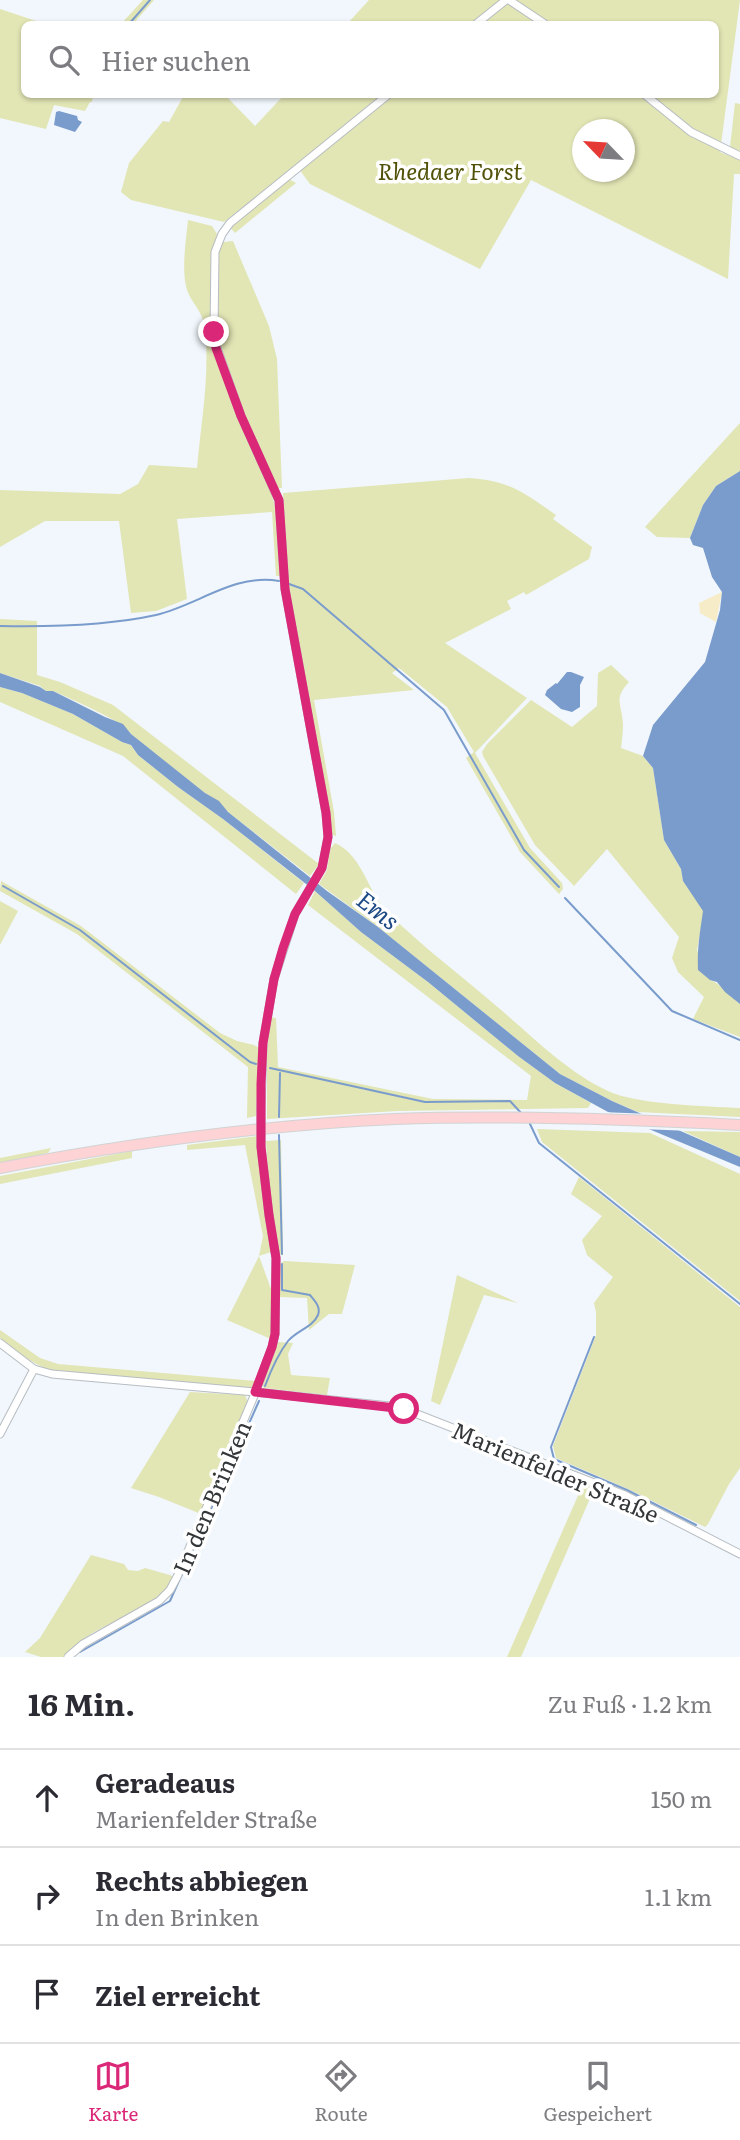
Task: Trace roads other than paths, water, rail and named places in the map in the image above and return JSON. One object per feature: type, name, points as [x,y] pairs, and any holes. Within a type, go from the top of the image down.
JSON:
[{"type":"main road","points":[[0,1168],[162,1139],[272,1127],[397,1119],[533,1118],[740,1125]]},
{"type":"street","points":[[480,21],[507,0],[540,21]]},
{"type":"street","name":"In den Brinken","points":[[68,1657],[83,1643],[159,1601],[170,1590],[255,1392],[275,1334],[276,1258],[261,1147],[263,1043],[271,991],[295,914],[322,868],[328,837],[326,813],[285,589],[279,500],[241,416],[216,348],[215,253],[222,234],[230,223],[384,98]]},
{"type":"street","points":[[649,98],[691,132],[740,156]]},
{"type":"street","name":"Marienfelder Straße","points":[[0,1343],[34,1368],[52,1374],[399,1407],[625,1495],[740,1554]]},
{"type":"street","points":[[0,1434],[34,1368]]},
{"type":"water","points":[[56,112],[77,116],[82,122],[75,132],[54,125]]},
{"type":"water","points":[[740,471],[740,1004],[717,982],[698,970],[703,911],[683,881],[681,869],[664,840],[653,768],[643,756],[653,725],[705,662],[720,610],[722,592],[712,577],[703,548],[693,545],[690,538],[703,505],[716,486]]},
{"type":"water","points":[[567,672],[584,677],[580,685],[580,707],[572,712],[561,709],[545,695]]},
{"type":"water","points":[[0,673],[46,691],[53,691],[123,724],[131,734],[205,793],[219,801],[228,812],[327,891],[378,927],[560,1074],[612,1101],[740,1157],[740,1167],[608,1112],[555,1083],[361,932],[315,891],[178,787],[138,755],[131,745],[73,714],[0,687]]},
{"type":"waterway","points":[[132,21],[150,0]]},
{"type":"waterway","points":[[0,626],[78,625],[137,619],[172,610],[232,586],[263,580],[279,581]]},
{"type":"waterway","points":[[289,584],[303,589],[444,710],[524,850],[559,887]]},
{"type":"waterway","points":[[3,886],[80,930],[256,1064]]},
{"type":"waterway","points":[[565,898],[672,1011],[740,1040]]},
{"type":"waterway","points":[[270,1068],[425,1102],[510,1101],[522,1114]]},
{"type":"waterway","points":[[279,1117],[280,1073]]},
{"type":"waterway","points":[[530,1124],[539,1143],[740,1304]]},
{"type":"waterway","points":[[279,1135],[282,1254]]},
{"type":"waterway","points":[[265,1386],[288,1341],[312,1323],[319,1312],[310,1295],[282,1290],[282,1264]]},
{"type":"waterway","points":[[594,1337],[551,1447],[554,1459],[627,1490],[696,1525]]},
{"type":"waterway","points":[[80,1652],[170,1601],[259,1401]]},
{"type":"park label","name":"Rhedaer Forst","points":[[450,170]]},
{"type":"water label","name":"Ems","points":[[379,909]]}]
